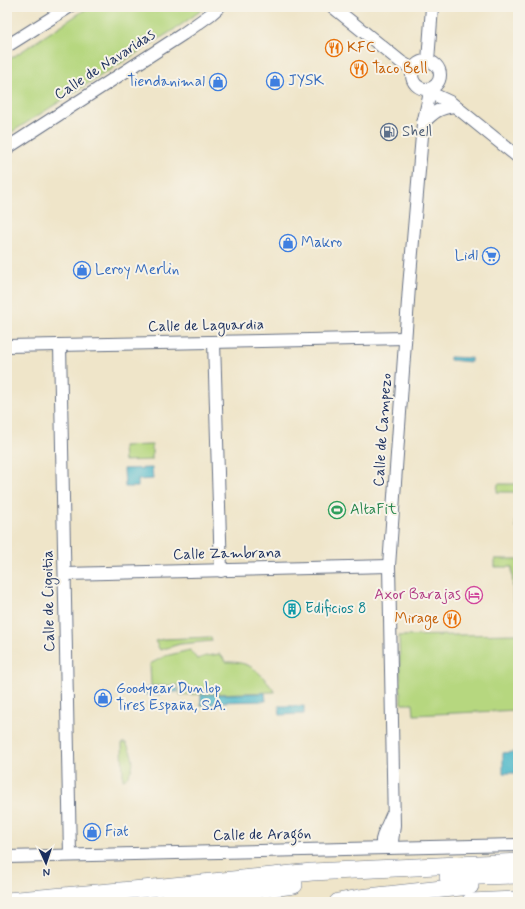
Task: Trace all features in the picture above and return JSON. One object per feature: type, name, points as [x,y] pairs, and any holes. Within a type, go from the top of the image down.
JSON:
[{"type":"highway","points":[[7,901],[312,872],[518,862]]},
{"type":"highway","points":[[84,902],[241,892],[308,883],[361,879],[518,875]]},
{"type":"highway","points":[[338,902],[359,898],[518,881]]},
{"type":"highway","points":[[470,902],[518,900]]},
{"type":"street","points":[[7,46],[69,7]]},
{"type":"street","name":"Calle de Navaridas","points":[[7,148],[177,38],[219,7]]},
{"type":"street","points":[[333,7],[401,62],[413,69]]},
{"type":"street","points":[[428,61],[432,7]]},
{"type":"street","points":[[429,88],[440,80],[439,68],[433,62],[420,62],[413,69],[411,76],[413,81],[429,88],[435,95],[452,104],[518,157]]},
{"type":"street","name":"Calle de Campezo","points":[[387,848],[392,842],[394,811],[389,566],[405,338],[423,124],[429,88]]},
{"type":"street","points":[[423,124],[434,111],[452,104]]},
{"type":"street","name":"Calle de Laguardia","points":[[7,346],[405,338]]},
{"type":"street","points":[[214,342],[221,570]]},
{"type":"street","name":"Calle de Cigoitia","points":[[60,346],[70,855]]},
{"type":"street","name":"Calle Zambrana","points":[[65,574],[389,566]]},
{"type":"street","name":"Calle de Aragón","points":[[7,857],[518,845]]},
{"type":"green space","points":[[89,7],[206,7],[178,27],[7,135],[7,61]]},
{"type":"green space","points":[[152,445],[152,460],[124,461],[123,446]]},
{"type":"green space","points":[[498,484],[518,484],[518,528],[516,528],[515,492],[497,492]]},
{"type":"green space","points":[[495,559],[518,559],[518,601],[513,601],[512,567],[495,567]]},
{"type":"green space","points":[[518,634],[518,710],[414,715],[413,704],[403,704],[401,702],[399,636]]},
{"type":"green space","points":[[211,637],[212,641],[180,644],[160,650],[155,641],[164,639]]},
{"type":"green space","points":[[190,650],[197,659],[220,654],[226,662],[235,662],[249,666],[265,679],[275,692],[180,695],[179,685],[151,686],[150,664],[165,656]]},
{"type":"green space","points":[[122,743],[126,743],[129,748],[133,762],[130,771],[123,780]]},
{"type":"water","points":[[450,357],[471,358],[471,362],[450,360]]},
{"type":"water","points":[[152,468],[153,479],[138,480],[138,487],[125,487],[124,469]]},
{"type":"water","points":[[177,687],[178,692],[162,692],[162,694],[146,695],[146,688]]},
{"type":"water","points":[[265,693],[266,701],[213,702],[213,705],[201,705],[201,695]]},
{"type":"water","points":[[279,706],[304,706],[304,714],[280,715]]},
{"type":"water","points":[[515,752],[516,773],[503,773],[503,753]]},
{"type":"place","name":"KFC","points":[[334,48]]},
{"type":"place","name":"Taco Bell","points":[[359,69]]},
{"type":"place","name":"JYSK","points":[[275,81]]},
{"type":"place","name":"Tiendanimal","points":[[218,82]]},
{"type":"place","name":"Shell","points":[[389,132]]},
{"type":"place","name":"Makro","points":[[288,243]]},
{"type":"place","name":"Lidl","points":[[491,256]]},
{"type":"place","name":"Leroy Merlin","points":[[82,270]]},
{"type":"place","name":"AltaFit","points":[[337,510]]},
{"type":"place","name":"Axor Barajas","points":[[474,595]]},
{"type":"place","name":"Edificios 8","points":[[292,609]]},
{"type":"place","name":"Mirage","points":[[452,619]]},
{"type":"place","name":"Goodyear Dunlop Tires España, S.A.","points":[[103,698]]},
{"type":"place","name":"Fiat","points":[[92,832]]}]
